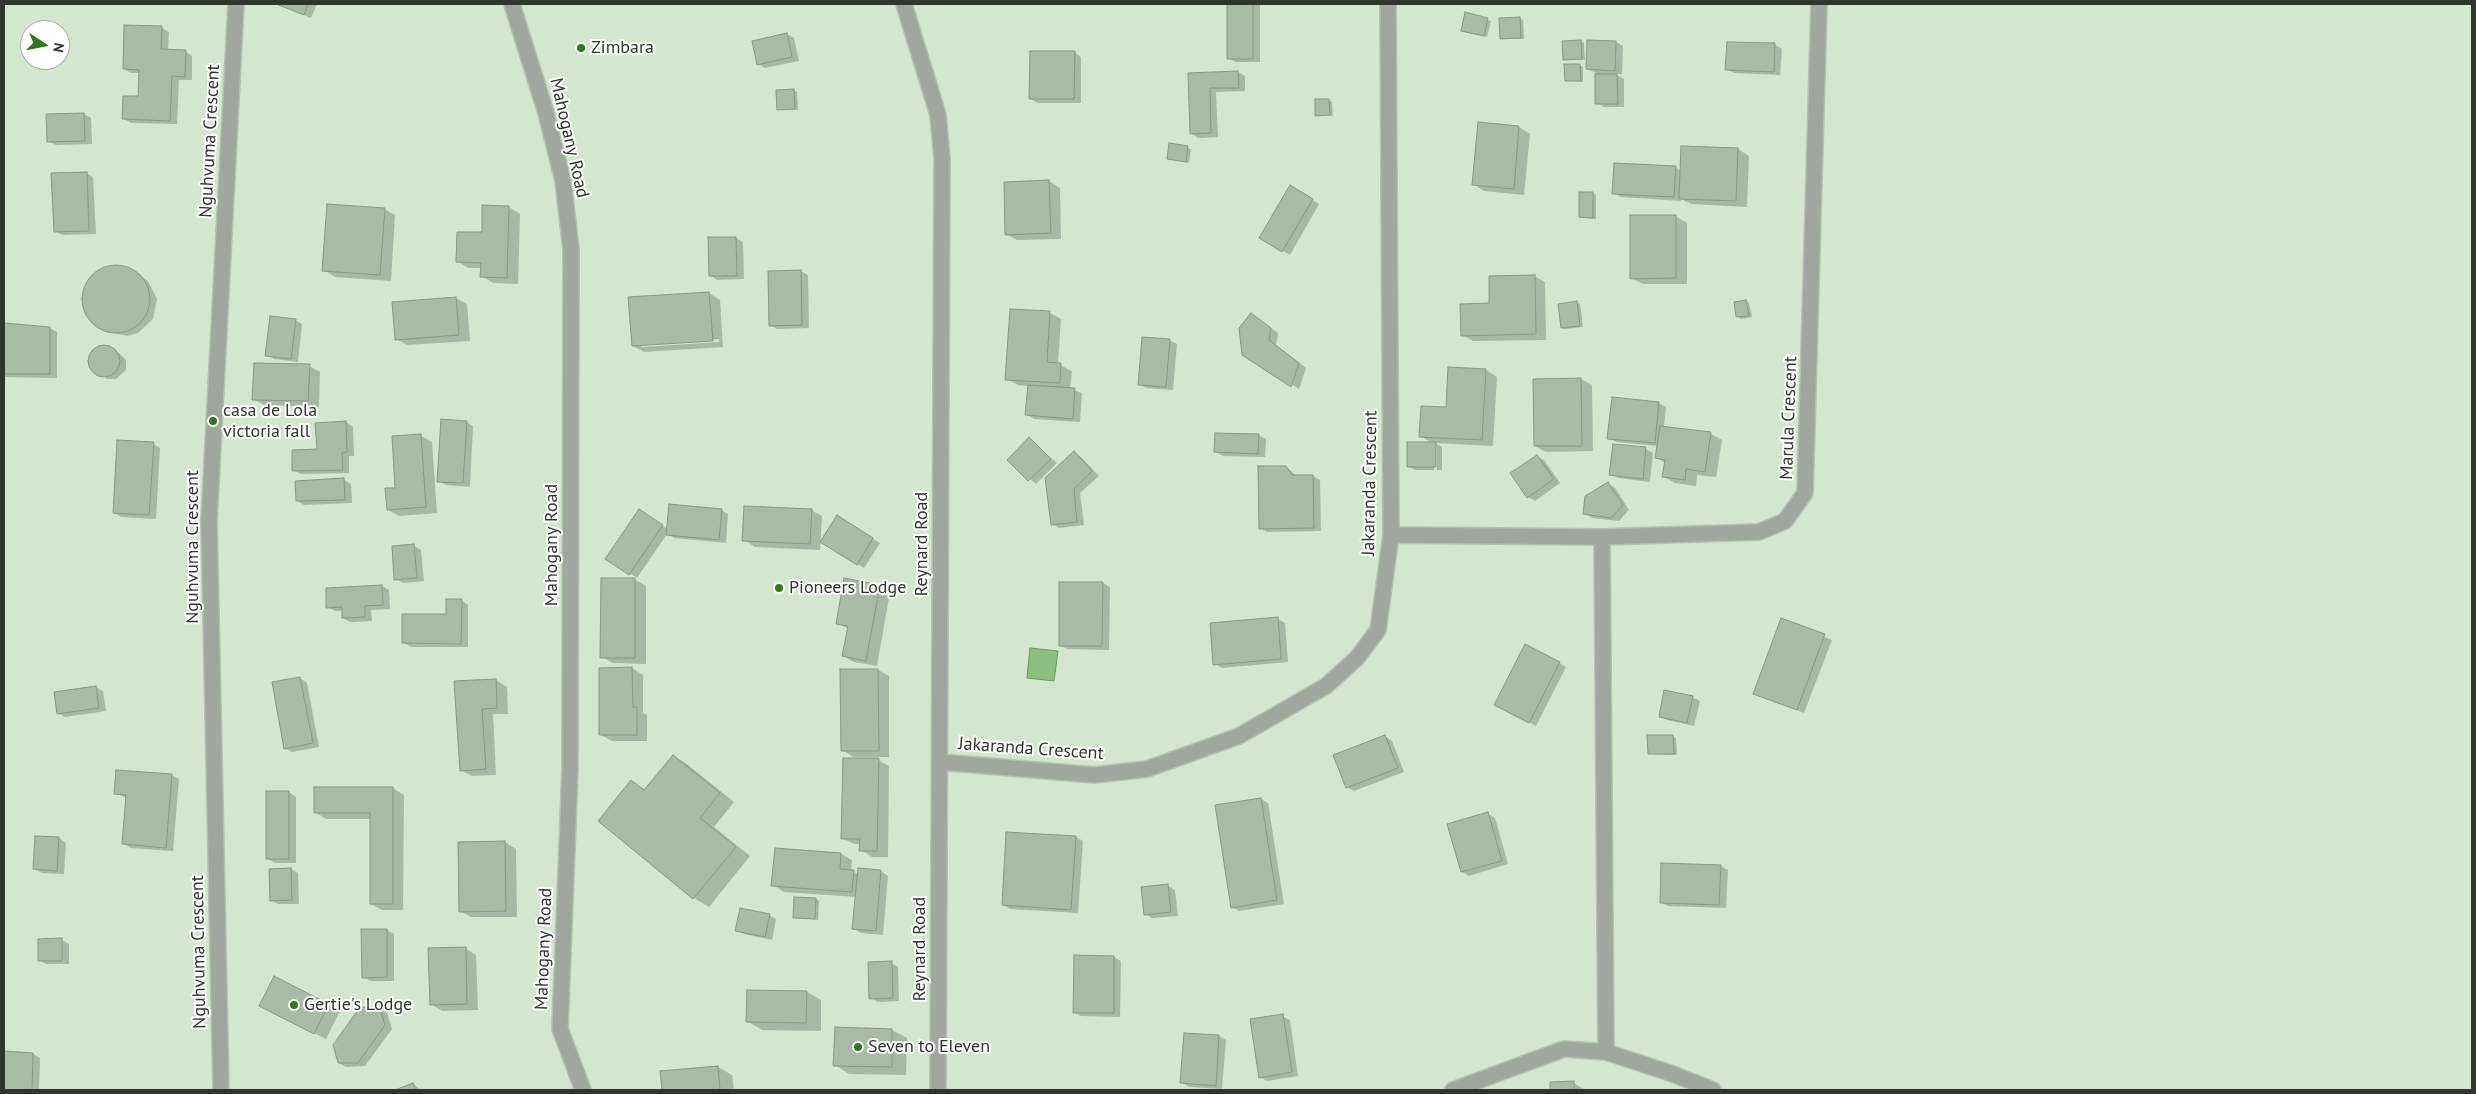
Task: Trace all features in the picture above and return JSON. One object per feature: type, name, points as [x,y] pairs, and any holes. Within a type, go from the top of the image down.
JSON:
[{"type":"street","name":"Nguhvuma Crescent","points":[[221,1090],[208,521],[236,4]]},
{"type":"street","name":"Mahogany Road","points":[[512,4],[546,113],[563,181],[571,249],[570,769],[560,1029],[583,1090]]},
{"type":"street","name":"Reynard Road","points":[[904,4],[938,115],[942,158],[938,1090]]},
{"type":"street","name":"Jakaranda Crescent","points":[[940,762],[1095,775],[1147,769],[1239,736],[1326,686],[1357,658],[1378,630],[1391,535],[1388,4]]},
{"type":"street","name":"Marula Crescent","points":[[1391,535],[1602,537],[1759,532],[1785,521],[1806,493],[1819,4]]},
{"type":"street","points":[[1602,537],[1606,1052]]},
{"type":"street","points":[[1453,1090],[1564,1049],[1606,1052],[1673,1074],[1712,1090]]},
{"type":"shaded area","points":[[1030,648],[1058,651],[1054,681],[1027,678]]},
{"type":"building","points":[[276,4],[308,4],[304,15]]},
{"type":"building","points":[[1227,4],[1253,4],[1253,59],[1227,59]]},
{"type":"building","points":[[1465,12],[1488,18],[1484,36],[1461,31]]},
{"type":"building","points":[[1520,17],[1521,38],[1500,39],[1499,18]]},
{"type":"building","points":[[124,25],[162,26],[161,49],[186,50],[185,77],[172,76],[170,121],[122,119],[123,96],[138,96],[139,70],[123,69]]},
{"type":"building","points":[[787,33],[792,57],[757,65],[752,41]]},
{"type":"building","points":[[1581,40],[1582,59],[1563,60],[1562,41]]},
{"type":"building","points":[[1587,40],[1616,41],[1615,71],[1586,69]]},
{"type":"building","points":[[1727,42],[1775,43],[1774,72],[1725,70]]},
{"type":"building","points":[[1030,51],[1075,51],[1074,99],[1029,99]]},
{"type":"building","points":[[1564,64],[1580,64],[1581,81],[1565,81]]},
{"type":"building","points":[[1238,71],[1239,88],[1210,88],[1211,133],[1190,134],[1188,73]]},
{"type":"building","points":[[1595,74],[1617,74],[1618,104],[1595,104]]},
{"type":"building","points":[[794,89],[795,109],[777,110],[776,90]]},
{"type":"building","points":[[1315,99],[1329,99],[1330,115],[1315,116]]},
{"type":"building","points":[[84,113],[85,141],[47,142],[46,114]]},
{"type":"building","points":[[1478,122],[1519,126],[1514,189],[1472,185]]},
{"type":"building","points":[[1169,143],[1188,146],[1186,162],[1167,159]]},
{"type":"building","points":[[1681,146],[1738,148],[1736,201],[1679,199]]},
{"type":"building","points":[[1614,163],[1676,166],[1674,197],[1612,194]]},
{"type":"building","points":[[87,172],[89,231],[54,232],[51,173]]},
{"type":"building","points":[[1049,180],[1051,233],[1005,235],[1004,182]]},
{"type":"building","points":[[1290,185],[1313,199],[1282,252],[1259,238]]},
{"type":"building","points":[[1579,192],[1593,192],[1593,218],[1579,217]]},
{"type":"building","points":[[327,204],[385,208],[380,275],[322,271]]},
{"type":"building","points":[[482,205],[509,206],[507,278],[480,277],[481,263],[456,262],[457,232],[482,232]]},
{"type":"building","points":[[1630,215],[1676,215],[1676,278],[1630,279]]},
{"type":"building","points":[[708,237],[736,237],[737,276],[709,276]]},
{"type":"building","points":[[116,265],[129,268],[140,275],[147,286],[150,299],[147,312],[140,323],[129,330],[116,333],[103,330],[92,323],[85,312],[82,299],[85,286],[92,275],[103,268]]},
{"type":"building","points":[[801,270],[802,325],[769,326],[768,271]]},
{"type":"building","points":[[1535,275],[1536,334],[1461,336],[1460,304],[1489,303],[1489,276]]},
{"type":"building","points":[[709,292],[713,341],[632,346],[628,297]]},
{"type":"building","points":[[456,297],[459,335],[395,340],[392,302]]},
{"type":"building","points":[[1746,300],[1749,316],[1736,317],[1734,302]]},
{"type":"building","points":[[1577,301],[1580,326],[1561,328],[1558,304]]},
{"type":"building","points":[[1010,309],[1050,311],[1047,362],[1061,363],[1060,383],[1005,380]]},
{"type":"building","points":[[1251,313],[1271,328],[1269,340],[1299,363],[1291,387],[1242,355],[1239,328]]},
{"type":"building","points":[[270,316],[296,319],[291,359],[265,356]]},
{"type":"building","points":[[4,323],[50,327],[50,374],[4,374]]},
{"type":"building","points":[[1142,337],[1170,339],[1166,387],[1138,385]]},
{"type":"building","points":[[104,345],[115,350],[120,361],[115,372],[104,377],[93,372],[88,361],[93,350]]},
{"type":"building","points":[[254,363],[310,364],[308,401],[252,400]]},
{"type":"building","points":[[1448,367],[1486,369],[1482,440],[1419,437],[1421,406],[1446,407]]},
{"type":"building","points":[[1581,378],[1582,446],[1534,446],[1533,379]]},
{"type":"building","points":[[1028,385],[1075,388],[1073,419],[1025,415]]},
{"type":"building","points":[[1612,397],[1659,402],[1655,443],[1607,439]]},
{"type":"building","points":[[441,419],[467,421],[463,483],[437,482]]},
{"type":"building","points":[[346,421],[347,452],[342,453],[343,470],[292,471],[292,450],[317,449],[315,423]]},
{"type":"building","points":[[1660,426],[1711,432],[1705,472],[1686,469],[1685,480],[1662,477],[1665,460],[1655,458]]},
{"type":"building","points":[[1215,433],[1259,434],[1258,454],[1214,452]]},
{"type":"building","points":[[421,434],[426,507],[387,510],[385,488],[395,488],[392,436]]},
{"type":"building","points":[[1029,437],[1051,459],[1028,481],[1007,460]]},
{"type":"building","points":[[117,440],[154,442],[149,515],[113,513]]},
{"type":"building","points":[[1407,442],[1436,442],[1436,467],[1407,467]]},
{"type":"building","points":[[1613,444],[1646,447],[1643,479],[1609,475]]},
{"type":"building","points":[[1074,451],[1092,471],[1074,489],[1077,522],[1051,525],[1045,478]]},
{"type":"building","points":[[1537,455],[1554,479],[1527,498],[1510,473]]},
{"type":"building","points":[[1258,466],[1286,466],[1292,475],[1313,475],[1314,528],[1259,529]]},
{"type":"building","points":[[344,478],[345,500],[296,501],[295,481]]},
{"type":"building","points":[[1608,482],[1623,505],[1611,518],[1583,514],[1585,496]]},
{"type":"building","points":[[669,504],[722,509],[719,540],[666,535]]},
{"type":"building","points":[[744,506],[812,509],[810,544],[742,541]]},
{"type":"building","points":[[639,509],[663,525],[629,575],[605,559]]},
{"type":"building","points":[[837,515],[873,538],[857,565],[820,542]]},
{"type":"building","points":[[414,544],[417,578],[394,580],[392,546]]},
{"type":"building","points":[[601,578],[635,578],[635,658],[600,658]]},
{"type":"building","points":[[844,578],[880,585],[866,661],[842,656],[848,626],[836,624]]},
{"type":"building","points":[[1059,582],[1103,582],[1102,646],[1059,646]]},
{"type":"building","points":[[382,585],[383,605],[365,606],[365,617],[342,618],[342,607],[326,608],[326,588]]},
{"type":"building","points":[[446,599],[462,599],[461,644],[402,643],[402,614],[446,614]]},
{"type":"building","points":[[1278,617],[1281,659],[1213,665],[1210,623]]},
{"type":"building","points":[[1781,618],[1825,634],[1797,710],[1753,694]]},
{"type":"building","points":[[1525,644],[1560,662],[1529,723],[1494,705]]},
{"type":"building","points":[[632,667],[633,707],[637,707],[637,735],[599,735],[599,668]]},
{"type":"building","points":[[840,669],[878,669],[879,751],[841,751]]},
{"type":"building","points":[[300,677],[313,743],[284,749],[272,682]]},
{"type":"building","points":[[496,679],[497,708],[482,709],[486,769],[460,771],[454,681]]},
{"type":"building","points":[[96,686],[99,708],[57,714],[54,692]]},
{"type":"building","points":[[1664,690],[1693,696],[1687,723],[1659,717]]},
{"type":"building","points":[[1385,735],[1398,768],[1346,788],[1333,755]]},
{"type":"building","points":[[1647,735],[1673,735],[1674,754],[1648,754]]},
{"type":"building","points":[[673,755],[720,793],[700,818],[736,847],[693,899],[598,821],[631,780],[644,790]]},
{"type":"building","points":[[843,758],[879,758],[877,851],[859,851],[860,839],[841,839]]},
{"type":"building","points":[[116,770],[172,774],[166,848],[122,844],[126,795],[114,794]]},
{"type":"building","points":[[314,787],[393,787],[393,904],[370,904],[370,813],[314,813]]},
{"type":"building","points":[[266,791],[289,791],[289,859],[266,859]]},
{"type":"building","points":[[1261,798],[1277,900],[1231,908],[1215,805]]},
{"type":"building","points":[[1488,812],[1502,861],[1461,872],[1447,824]]},
{"type":"building","points":[[1006,832],[1076,836],[1071,910],[1002,905]]},
{"type":"building","points":[[35,836],[59,837],[57,871],[33,869]]},
{"type":"building","points":[[505,841],[506,911],[459,912],[458,842]]},
{"type":"building","points":[[775,848],[841,853],[840,869],[854,870],[852,892],[771,886]]},
{"type":"building","points":[[1661,863],[1721,865],[1719,905],[1660,903]]},
{"type":"building","points":[[291,868],[292,900],[270,901],[269,869]]},
{"type":"building","points":[[858,868],[881,870],[876,931],[852,929]]},
{"type":"building","points":[[1168,884],[1171,912],[1144,915],[1141,887]]},
{"type":"building","points":[[794,897],[816,898],[815,919],[793,918]]},
{"type":"building","points":[[740,908],[770,914],[765,937],[735,931]]},
{"type":"building","points":[[361,929],[387,929],[387,977],[362,978]]},
{"type":"building","points":[[62,938],[62,961],[38,961],[38,939]]},
{"type":"building","points":[[466,947],[467,1004],[430,1005],[428,948]]},
{"type":"building","points":[[1074,955],[1114,956],[1114,1013],[1073,1013]]},
{"type":"building","points":[[892,961],[893,998],[869,999],[868,962]]},
{"type":"building","name":"Gertie's Lodge","points":[[274,976],[329,1004],[314,1034],[259,1006]]},
{"type":"building","points":[[747,990],[807,991],[806,1023],[746,1022]]},
{"type":"building","points":[[360,1007],[380,1008],[385,1025],[358,1063],[338,1063],[333,1045]]},
{"type":"building","points":[[1283,1014],[1292,1072],[1259,1078],[1250,1019]]},
{"type":"building","points":[[835,1027],[892,1029],[892,1067],[833,1066]]},
{"type":"building","points":[[1184,1033],[1219,1035],[1216,1086],[1180,1083]]},
{"type":"building","points":[[4,1051],[33,1053],[32,1090],[4,1090]]},
{"type":"building","points":[[718,1066],[720,1090],[662,1090],[660,1071]]},
{"type":"building","points":[[1574,1081],[1574,1090],[1550,1090],[1550,1082]]},
{"type":"building","points":[[413,1083],[416,1090],[395,1090]]},
{"type":"place","name":"Zimbara","points":[[581,48]]},
{"type":"place","name":"casa de Lola victoria fall","points":[[213,421]]},
{"type":"place","name":"Pioneers Lodge","points":[[779,588]]},
{"type":"place","name":"Gertie's Lodge","points":[[294,1005]]},
{"type":"place","name":"Seven to Eleven","points":[[858,1047]]}]
